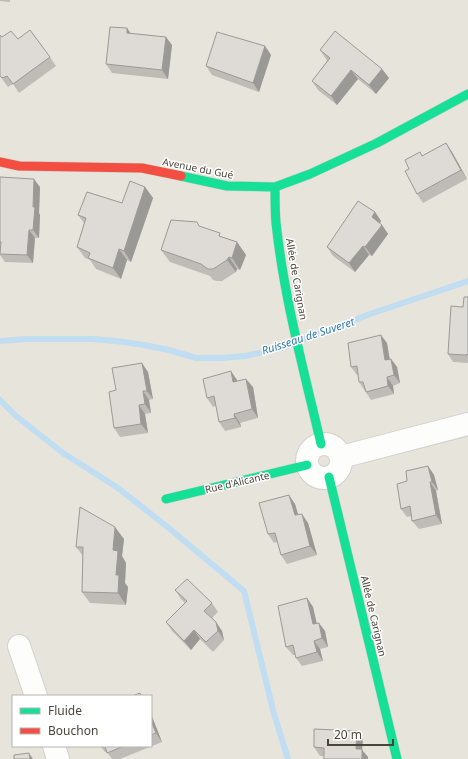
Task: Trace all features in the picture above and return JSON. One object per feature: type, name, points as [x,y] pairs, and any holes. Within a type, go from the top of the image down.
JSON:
[{"type":"street","name":"Avenue du Gué","points":[[0,162],[19,166],[142,168],[227,186],[275,187],[310,174],[377,142],[468,94]]},
{"type":"street","name":"Allée de Carignan","points":[[275,187],[276,222],[282,269],[321,444]]},
{"type":"street","points":[[341,457],[468,424]]},
{"type":"street","points":[[321,444],[331,445],[336,448],[341,457],[340,467],[337,472],[329,477],[324,478],[313,475],[307,466],[306,460],[311,449],[321,444]]},
{"type":"street","name":"Rue d'Alicante","points":[[166,499],[307,466]]},
{"type":"street","name":"Allée de Carignan","points":[[329,477],[397,759]]},
{"type":"street","points":[[19,646],[36,695]]},
{"type":"street","points":[[54,747],[58,759]]},
{"type":"shaded area","points":[[0,0],[468,0],[468,759],[0,759]]},
{"type":"building","points":[[110,27],[127,28],[127,33],[166,37],[162,70],[106,64]]},
{"type":"building","points":[[30,30],[50,57],[13,84],[7,76],[2,78],[0,76],[0,35],[2,37],[11,31],[18,39]]},
{"type":"building","points":[[335,31],[382,69],[369,85],[351,70],[331,96],[312,81],[330,58],[320,50]]},
{"type":"building","points":[[217,32],[265,46],[253,83],[206,66]]},
{"type":"building","points":[[446,143],[461,170],[417,194],[405,171],[409,169],[405,160],[420,152],[422,156]]},
{"type":"building","points":[[0,177],[34,179],[33,207],[35,207],[33,230],[29,230],[27,255],[0,254]]},
{"type":"building","points":[[130,181],[145,187],[124,251],[119,249],[113,268],[88,258],[90,253],[77,247],[86,218],[78,215],[87,192],[122,203]]},
{"type":"building","points":[[358,201],[375,212],[372,217],[382,225],[365,247],[363,246],[349,263],[327,247]]},
{"type":"building","points":[[171,220],[197,222],[199,226],[220,233],[219,236],[237,242],[232,258],[229,257],[213,269],[208,269],[201,264],[161,250]]},
{"type":"building","points":[[464,297],[468,297],[468,354],[448,354],[451,306],[463,307]]},
{"type":"building","points":[[381,335],[385,360],[391,359],[394,375],[387,377],[388,386],[366,392],[363,382],[359,382],[357,366],[351,367],[348,343]]},
{"type":"building","points":[[142,363],[147,391],[143,391],[145,404],[139,405],[141,424],[114,428],[109,392],[116,390],[112,368]]},
{"type":"building","points":[[231,371],[233,382],[246,379],[252,409],[234,414],[235,418],[219,422],[214,396],[207,398],[203,379]]},
{"type":"building","points":[[428,466],[432,482],[430,482],[436,515],[412,521],[410,506],[401,509],[397,484],[407,481],[406,471]]},
{"type":"building","points":[[289,495],[295,515],[302,514],[310,546],[281,555],[275,533],[268,534],[259,503]]},
{"type":"building","points":[[80,507],[115,527],[113,550],[118,551],[116,575],[119,575],[118,593],[82,592],[83,547],[76,547]]},
{"type":"building","points":[[187,579],[212,603],[204,611],[216,622],[218,631],[206,642],[194,630],[184,641],[166,622],[187,601],[175,590]]},
{"type":"building","points":[[307,598],[313,624],[319,623],[322,638],[314,641],[317,652],[296,658],[293,645],[286,647],[278,606]]},
{"type":"building","points":[[152,723],[156,733],[152,735]]},
{"type":"building","points":[[314,729],[357,731],[356,749],[362,749],[362,759],[324,759],[324,748],[314,747]]},
{"type":"building","points":[[105,747],[122,747],[107,753]]},
{"type":"building","points":[[29,753],[30,759],[14,759],[14,755]]},
{"type":"waterway","name":"Ruisseau de Suveret","points":[[0,341],[27,339],[93,339],[144,345],[169,350],[196,358],[245,356],[287,346],[370,314],[468,281]]},
{"type":"waterway","points":[[0,400],[16,416],[63,453],[118,488],[244,591],[274,714],[288,759]]},
{"type":"traffic: fast","points":[[181,176],[227,186],[275,187],[310,174],[377,143],[468,94]]},
{"type":"traffic: fast","points":[[275,187],[276,223],[289,307],[321,444]]},
{"type":"traffic: fast","points":[[166,499],[307,465]]},
{"type":"traffic: fast","points":[[329,477],[397,759]]},
{"type":"traffic: jam","points":[[0,162],[19,166],[142,168],[181,176]]}]
